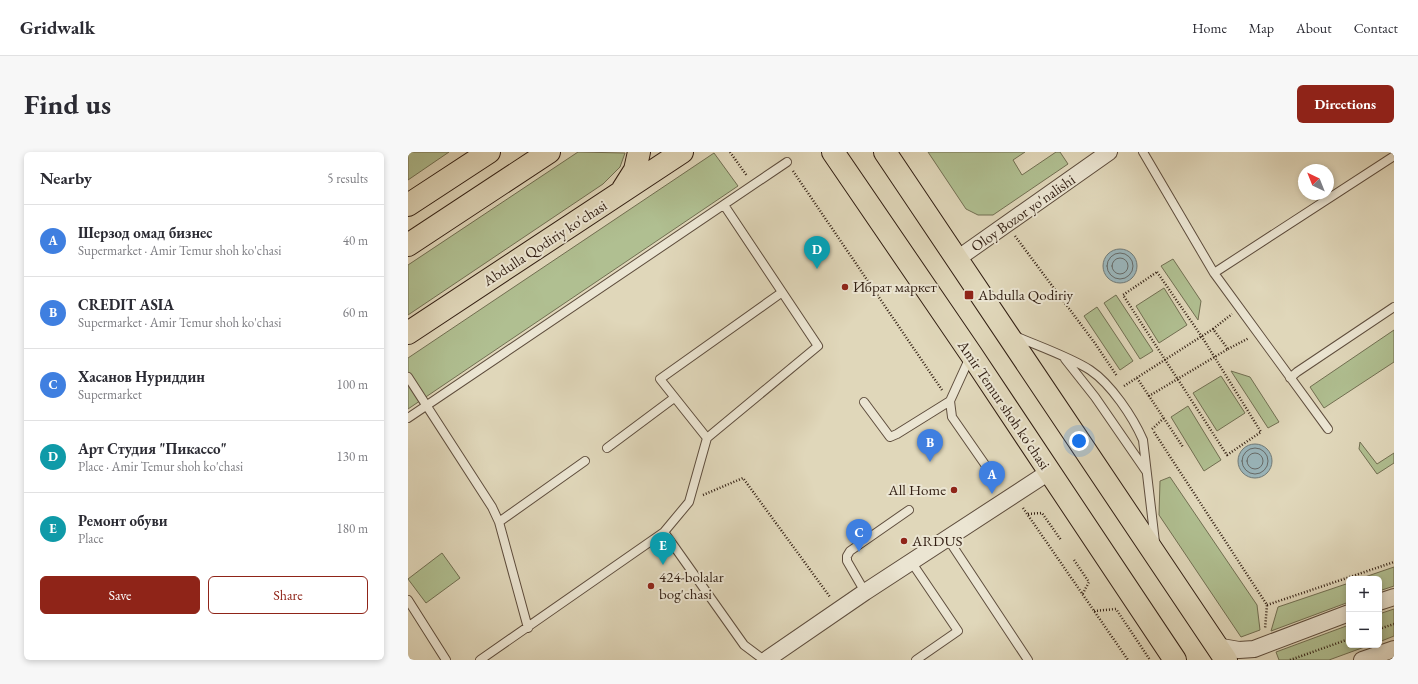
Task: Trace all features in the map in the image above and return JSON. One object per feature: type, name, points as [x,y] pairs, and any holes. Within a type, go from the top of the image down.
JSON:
[{"type":"main road","points":[[408,205],[489,152]]},
{"type":"main road","points":[[408,245],[549,152]]},
{"type":"main road","points":[[619,194],[631,179],[638,160],[639,152]]},
{"type":"main road","name":"Abdulla Qodiriy ko'chasi","points":[[408,333],[682,152]]},
{"type":"main road","name":"Amir Temur shoh ko'chasi","points":[[833,152],[971,354],[1174,660]]},
{"type":"main road","points":[[885,152],[1221,653]]},
{"type":"street","name":"Oloy Bozor yo'nalishi","points":[[957,259],[1109,152]]},
{"type":"street","points":[[765,660],[840,611],[865,592],[912,563],[1048,472]]},
{"type":"street","points":[[1382,601],[1394,597]]},
{"type":"street","points":[[1221,653],[1254,649],[1346,614]]},
{"type":"street","points":[[1362,660],[1392,653]]},
{"type":"lane","points":[[1142,152],[1214,273],[1328,429]]},
{"type":"lane","points":[[1214,273],[1394,156]]},
{"type":"lane","points":[[408,418],[787,162]]},
{"type":"lane","points":[[480,660],[664,532],[689,502],[707,438],[818,346],[781,293],[724,204]]},
{"type":"lane","points":[[707,438],[660,379],[781,293]]},
{"type":"lane","points":[[1290,378],[1394,307]]},
{"type":"lane","points":[[1005,331],[1090,370],[1108,384],[1139,431],[1143,440],[1156,557]]},
{"type":"lane","points":[[971,354],[950,401],[952,417],[993,476]]},
{"type":"lane","points":[[1063,357],[1095,397],[1147,474]]},
{"type":"lane","points":[[408,377],[492,507],[499,522],[528,628]]},
{"type":"lane","points":[[607,448],[674,398]]},
{"type":"lane","points":[[864,402],[890,437],[950,401]]},
{"type":"lane","points":[[499,522],[585,461]]},
{"type":"lane","points":[[865,592],[847,561],[847,556],[850,551],[909,510]]},
{"type":"lane","points":[[664,532],[744,645],[765,660]]},
{"type":"lane","points":[[948,538],[1028,660]]},
{"type":"lane","points":[[912,563],[958,631],[916,660]]},
{"type":"lane","points":[[408,600],[446,660]]},
{"type":"path","points":[[730,152],[753,185]]},
{"type":"path","points":[[1157,272],[1215,357],[1262,432],[1227,455],[1123,295],[1157,272]]},
{"type":"path","points":[[1124,386],[1202,337],[1234,312]]},
{"type":"path","points":[[1213,329],[1228,350]]},
{"type":"path","points":[[1149,396],[1251,337]]},
{"type":"path","points":[[1137,378],[1183,447]]},
{"type":"path","points":[[1152,429],[1164,418]]},
{"type":"path","points":[[689,502],[743,478],[840,611]]},
{"type":"path","points":[[1027,514],[1042,513],[1061,540]]},
{"type":"path","points":[[1074,560],[1089,582],[1082,595]]},
{"type":"path","points":[[1267,605],[1394,562]]},
{"type":"path","points":[[1093,611],[1116,609],[1150,660]]},
{"type":"path","points":[[1382,628],[1394,624]]},
{"type":"path","points":[[1290,660],[1346,640]]},
{"type":"green space","points":[[408,152],[449,152],[408,180]]},
{"type":"green space","points":[[578,152],[625,153],[620,167],[603,184],[408,315],[408,265]]},
{"type":"green space","points":[[928,152],[1025,152],[1013,160],[1022,175],[1056,152],[1060,152],[1068,164],[993,215],[978,215],[966,209]]},
{"type":"green space","points":[[714,153],[738,186],[408,409],[408,358]]},
{"type":"green space","points":[[1173,259],[1201,301],[1198,320],[1161,266]]},
{"type":"green space","points":[[1164,288],[1187,325],[1159,343],[1136,306]]},
{"type":"green space","points":[[1116,295],[1153,351],[1140,359],[1104,303]]},
{"type":"green space","points":[[1097,307],[1133,361],[1120,370],[1084,316]]},
{"type":"green space","points":[[1394,330],[1394,362],[1324,408],[1310,387]]},
{"type":"green space","points":[[1231,371],[1250,377],[1279,422],[1268,428]]},
{"type":"green space","points":[[1221,376],[1245,413],[1217,431],[1193,393]]},
{"type":"green space","points":[[1188,406],[1221,460],[1204,471],[1171,417]]},
{"type":"green space","points":[[1360,442],[1377,464],[1394,453],[1394,463],[1377,474],[1359,449]]},
{"type":"green space","points":[[1170,477],[1257,605],[1260,630],[1241,637],[1159,515],[1160,481]]},
{"type":"green space","points":[[442,553],[460,578],[426,603],[408,579]]},
{"type":"green space","points":[[1394,567],[1394,586],[1382,590],[1382,576],[1368,576]]},
{"type":"green space","points":[[1346,584],[1346,603],[1271,631],[1278,607]]},
{"type":"green space","points":[[1394,609],[1394,636],[1382,641],[1382,613]]},
{"type":"green space","points":[[1346,626],[1346,648],[1362,648],[1329,660],[1279,660],[1276,652]]},
{"type":"water","points":[[1123,249],[1130,251],[1135,256],[1137,266],[1135,276],[1130,281],[1117,283],[1110,281],[1105,276],[1103,263],[1105,256],[1110,251]]},
{"type":"water","points":[[1258,444],[1265,446],[1270,451],[1272,461],[1270,471],[1265,476],[1252,478],[1245,476],[1240,471],[1238,458],[1240,451],[1245,446]]},
{"type":"place","name":"Арт Студия \"Пикассо\"","points":[[817,269]]},
{"type":"place","name":"Ибрат маркет","points":[[845,287]]},
{"type":"place","name":"Abdulla Qodiriy","points":[[969,295]]},
{"type":"place","name":"CREDIT ASIA","points":[[930,462]]},
{"type":"place","name":"All Home","points":[[954,490]]},
{"type":"place","name":"Шерзод омад бизнес","points":[[992,494]]},
{"type":"place","name":"ARDUS","points":[[904,541]]},
{"type":"place","name":"Хасанов Нуриддин","points":[[859,552]]},
{"type":"place","name":"Ремонт обуви","points":[[663,565]]},
{"type":"place","name":"424-bolalar bog'chasi","points":[[651,586]]}]
